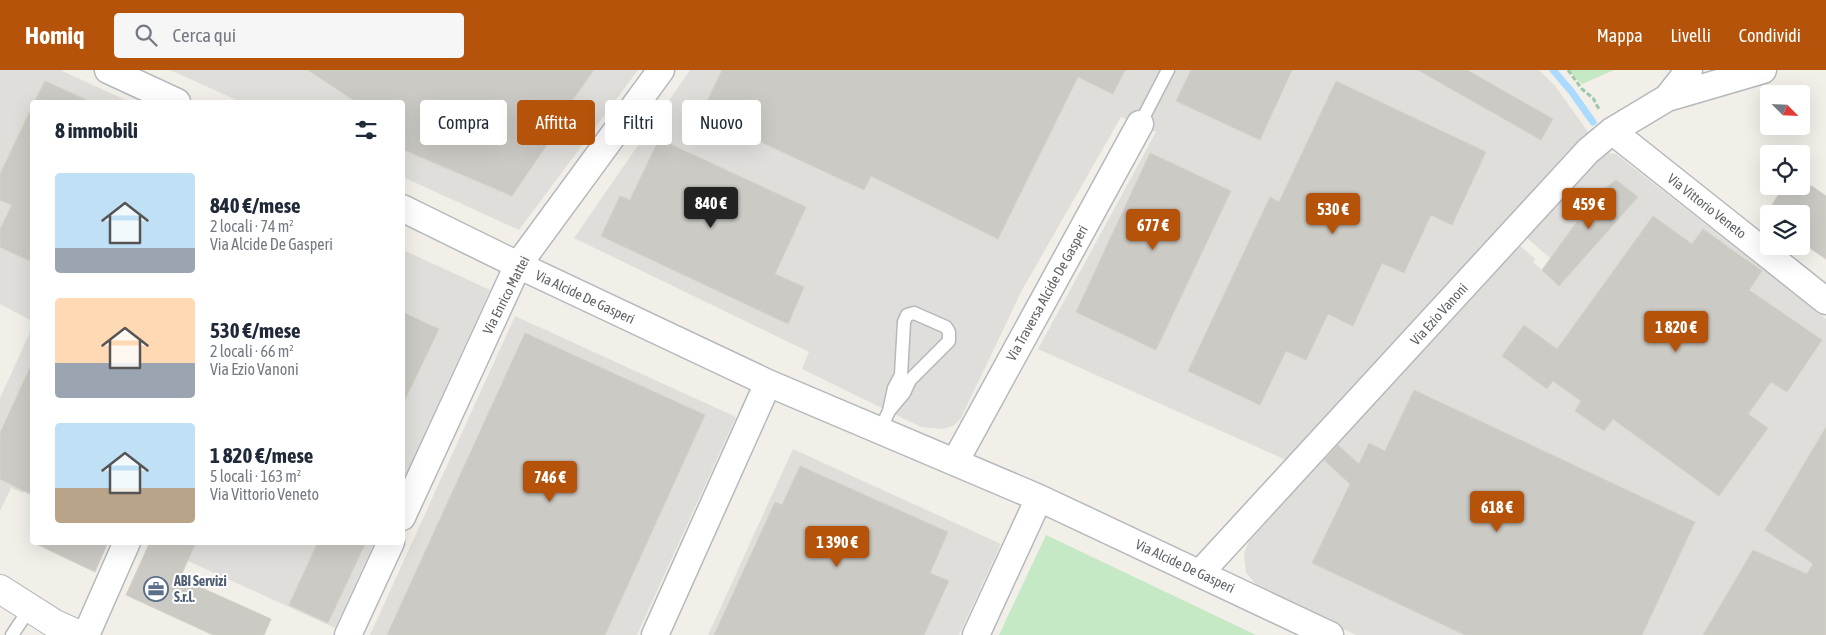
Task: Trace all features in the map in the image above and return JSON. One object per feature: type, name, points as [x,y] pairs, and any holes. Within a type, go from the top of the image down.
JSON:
[{"type":"street","points":[[108,70],[173,100]]},
{"type":"street","name":"Via Enrico Mattei","points":[[405,510],[518,265],[661,70]]},
{"type":"street","name":"Via Ezio Vanoni","points":[[1200,573],[1588,151],[1612,131],[1667,98],[1689,70]]},
{"type":"street","points":[[1667,98],[1763,70]]},
{"type":"street","name":"Via Traversa Alcide De Gasperi","points":[[955,462],[1140,124]]},
{"type":"street","name":"Via Vittorio Veneto","points":[[1612,131],[1826,301]]},
{"type":"street","name":"Via Alcide De Gasperi","points":[[405,209],[768,383],[885,421],[955,462],[1039,498],[1330,635]]},
{"type":"street","points":[[655,635],[768,383]]},
{"type":"street","points":[[976,635],[1039,498]]},
{"type":"street","points":[[86,635],[126,545]]},
{"type":"street","points":[[348,635],[390,545]]},
{"type":"street","points":[[0,589],[55,624],[80,635]]},
{"type":"lane","points":[[1140,124],[1168,70]]},
{"type":"lane","points":[[914,313],[946,327],[949,332],[949,341],[910,380],[904,393],[885,421],[894,388],[901,375],[904,322],[907,315],[914,313]]},
{"type":"lane","points":[[12,635],[30,608]]},
{"type":"path","points":[[1568,70],[1582,89],[1593,98],[1612,131]]},
{"type":"shaded area","points":[[0,70],[60,70],[126,100],[30,100],[30,320],[0,304]]},
{"type":"shaded area","points":[[170,70],[638,70],[616,100],[605,100],[605,114],[595,128],[595,100],[517,100],[517,145],[582,145],[519,230],[405,178],[405,100],[237,100]]},
{"type":"shaded area","points":[[690,70],[1539,70],[1555,86],[1591,136],[1286,460],[1038,349],[1156,132],[1121,117],[1022,290],[961,418],[953,426],[943,429],[921,427],[802,369],[809,352],[574,238],[638,145],[672,145],[672,100],[669,100]]},
{"type":"shaded area","points":[[1608,153],[1616,154],[1826,319],[1826,635],[1356,635],[1267,592],[1256,584],[1246,573],[1244,554],[1250,538],[1321,457],[1331,466],[1344,451],[1335,443],[1518,244],[1535,259],[1533,262],[1559,286],[1569,275],[1526,237],[1601,156]]},
{"type":"shaded area","points":[[405,251],[490,290],[405,476]]},
{"type":"shaded area","points":[[515,316],[736,417],[637,635],[370,635]]},
{"type":"shaded area","points":[[30,332],[30,477],[23,493],[11,488],[0,511],[0,398]]},
{"type":"shaded area","points":[[793,449],[1001,544],[959,635],[708,635]]},
{"type":"shaded area","points":[[153,545],[373,545],[335,628]]},
{"type":"green space","points":[[1568,70],[1614,70],[1582,84]]},
{"type":"green space","points":[[1046,535],[1256,635],[999,635]]},
{"type":"building","points":[[308,70],[594,70],[572,100],[517,100],[517,145],[547,145],[512,196],[405,150],[405,100],[353,100]]},
{"type":"building","points":[[722,70],[1125,70],[1113,94],[1078,77],[998,239],[871,176],[864,190],[761,142],[761,100],[708,100]]},
{"type":"building","points":[[1191,70],[1292,70],[1260,140],[1176,101]]},
{"type":"building","points":[[1418,70],[1467,70],[1553,119],[1541,140]]},
{"type":"building","points":[[45,81],[87,100],[35,100]]},
{"type":"building","points":[[1336,81],[1486,152],[1452,225],[1431,215],[1404,273],[1382,263],[1353,326],[1328,314],[1306,360],[1286,351],[1260,405],[1188,371],[1270,197],[1279,202]]},
{"type":"building","points":[[30,111],[30,261],[0,247],[0,229],[12,205],[0,200],[0,174]]},
{"type":"building","points":[[656,145],[672,145],[806,207],[775,274],[804,287],[788,324],[601,236],[620,196],[630,200]]},
{"type":"building","points":[[1150,153],[1231,191],[1156,350],[1076,312]]},
{"type":"building","points":[[1616,180],[1638,197],[1559,286],[1542,270],[1597,194]]},
{"type":"building","points":[[1810,186],[1826,196],[1826,259],[1810,248],[1810,205],[1772,205],[1778,195],[1810,195]]},
{"type":"building","points":[[1653,216],[1692,244],[1703,229],[1762,271],[1749,290],[1822,340],[1787,392],[1771,382],[1748,414],[1768,428],[1719,496],[1613,419],[1604,431],[1575,411],[1581,401],[1553,381],[1547,389],[1502,356],[1524,325],[1557,349]]},
{"type":"building","points":[[405,313],[439,329],[405,400]]},
{"type":"building","points":[[525,333],[705,415],[605,635],[387,635]]},
{"type":"building","points":[[30,367],[30,494],[0,479],[0,433]]},
{"type":"building","points":[[1414,390],[1695,522],[1642,635],[1465,635],[1312,563],[1350,484],[1324,460],[1338,445],[1359,464],[1369,443],[1385,451]]},
{"type":"building","points":[[1826,427],[1826,635],[1703,635],[1753,550],[1807,574],[1813,564],[1765,530]]},
{"type":"building","points":[[800,466],[948,532],[930,573],[949,581],[924,635],[714,635],[775,502],[782,505]]},
{"type":"building","points":[[38,545],[107,545],[95,572]]},
{"type":"building","points":[[149,545],[195,545],[180,578],[271,619],[264,635],[213,635],[126,595]]},
{"type":"building","points":[[317,545],[365,545],[328,623],[289,605]]},
{"type":"waterway","points":[[1553,70],[1593,122]]},
{"type":"place","name":"ABI Servizi S.r.l.","points":[[156,589]]}]
